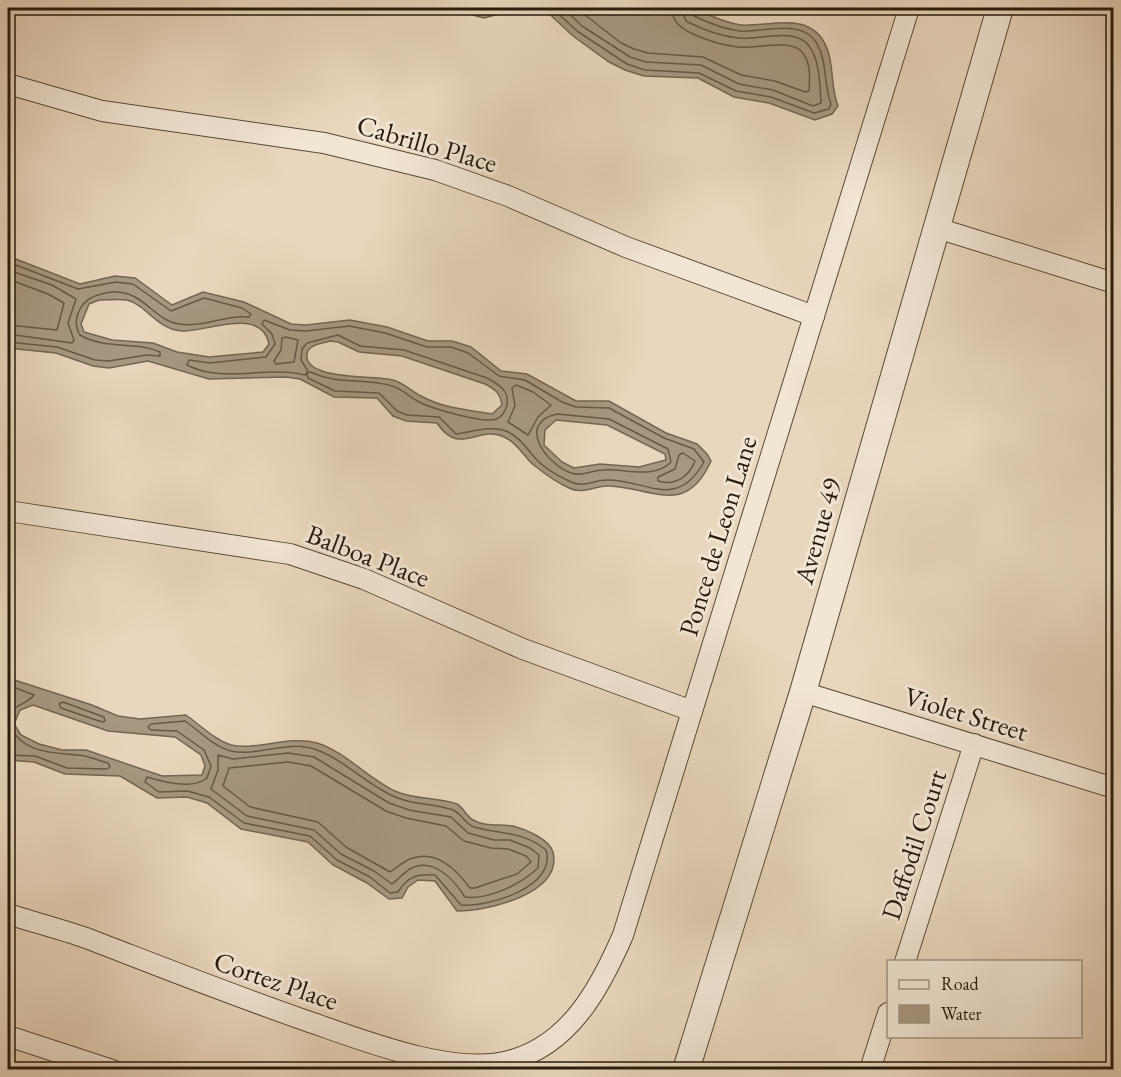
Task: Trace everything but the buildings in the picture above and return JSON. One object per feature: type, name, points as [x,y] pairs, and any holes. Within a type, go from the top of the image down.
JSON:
[{"type":"street","name":"Ponce de Leon Lane","points":[[532,1051],[567,1029],[582,1012],[612,961],[623,935],[909,8]]},
{"type":"street","name":"Avenue 49","points":[[686,1070],[803,692],[1000,8]]},
{"type":"street","name":"Cabrillo Place","points":[[8,84],[102,111],[324,143],[435,170],[508,196],[626,247],[814,316]]},
{"type":"street","points":[[937,228],[1113,283]]},
{"type":"street","name":"Balboa Place","points":[[8,511],[290,554],[364,579],[523,649],[692,711]]},
{"type":"street","name":"Violet Street","points":[[803,692],[1113,788]]},
{"type":"street","name":"Daffodil Court","points":[[906,960],[974,744]]},
{"type":"street","name":"Cortez Place","points":[[8,914],[83,937],[210,987],[383,1047],[447,1061],[484,1065],[510,1061],[532,1051]]},
{"type":"street","points":[[870,1070],[887,1016]]},
{"type":"street","points":[[8,1036],[112,1070]]},
{"type":"water","points":[[668,7],[692,9],[726,22],[741,25],[793,23],[803,25],[812,29],[825,44],[838,106],[832,114],[815,120],[769,103],[734,97],[698,78],[644,76],[625,70],[609,62],[573,36],[543,8]]},
{"type":"water","points":[[446,8],[523,8],[484,18]]},
{"type":"water","points":[[8,256],[80,284],[115,276],[135,278],[172,305],[203,292],[244,302],[291,324],[306,325],[350,320],[387,327],[428,341],[452,341],[471,347],[501,371],[527,374],[576,401],[609,401],[666,433],[697,444],[711,461],[691,489],[679,494],[654,494],[609,486],[574,490],[560,484],[531,463],[506,438],[496,434],[487,434],[462,439],[454,438],[445,433],[437,423],[406,421],[393,416],[377,398],[334,397],[300,379],[286,377],[209,379],[148,361],[109,368],[93,366],[56,353],[8,348]],"holes":[[[99,300],[127,300],[174,330],[183,331],[245,323],[256,326],[264,333],[269,344],[263,352],[209,357],[177,352],[153,343],[112,340],[84,332],[81,324],[89,304]],[[330,341],[338,342],[359,352],[402,356],[485,384],[496,392],[502,405],[492,414],[455,408],[429,400],[393,380],[328,373],[316,369],[309,363],[307,354],[313,346]],[[556,420],[607,425],[665,454],[666,460],[639,467],[600,464],[574,468],[562,462],[544,445],[545,430]]]},
{"type":"water","points":[[8,678],[92,705],[118,716],[140,719],[186,715],[213,736],[231,745],[251,746],[295,741],[317,743],[337,752],[385,786],[402,794],[457,804],[478,822],[513,826],[536,835],[551,847],[553,867],[546,879],[535,889],[520,897],[486,908],[457,911],[435,881],[418,880],[408,887],[402,898],[389,899],[367,883],[333,865],[308,842],[241,829],[207,803],[187,797],[157,798],[120,776],[65,774],[34,762],[8,760]],"holes":[[[33,705],[108,731],[175,737],[201,755],[205,766],[202,775],[162,776],[86,750],[62,750],[39,744],[21,735],[14,724],[20,710]]]}]
